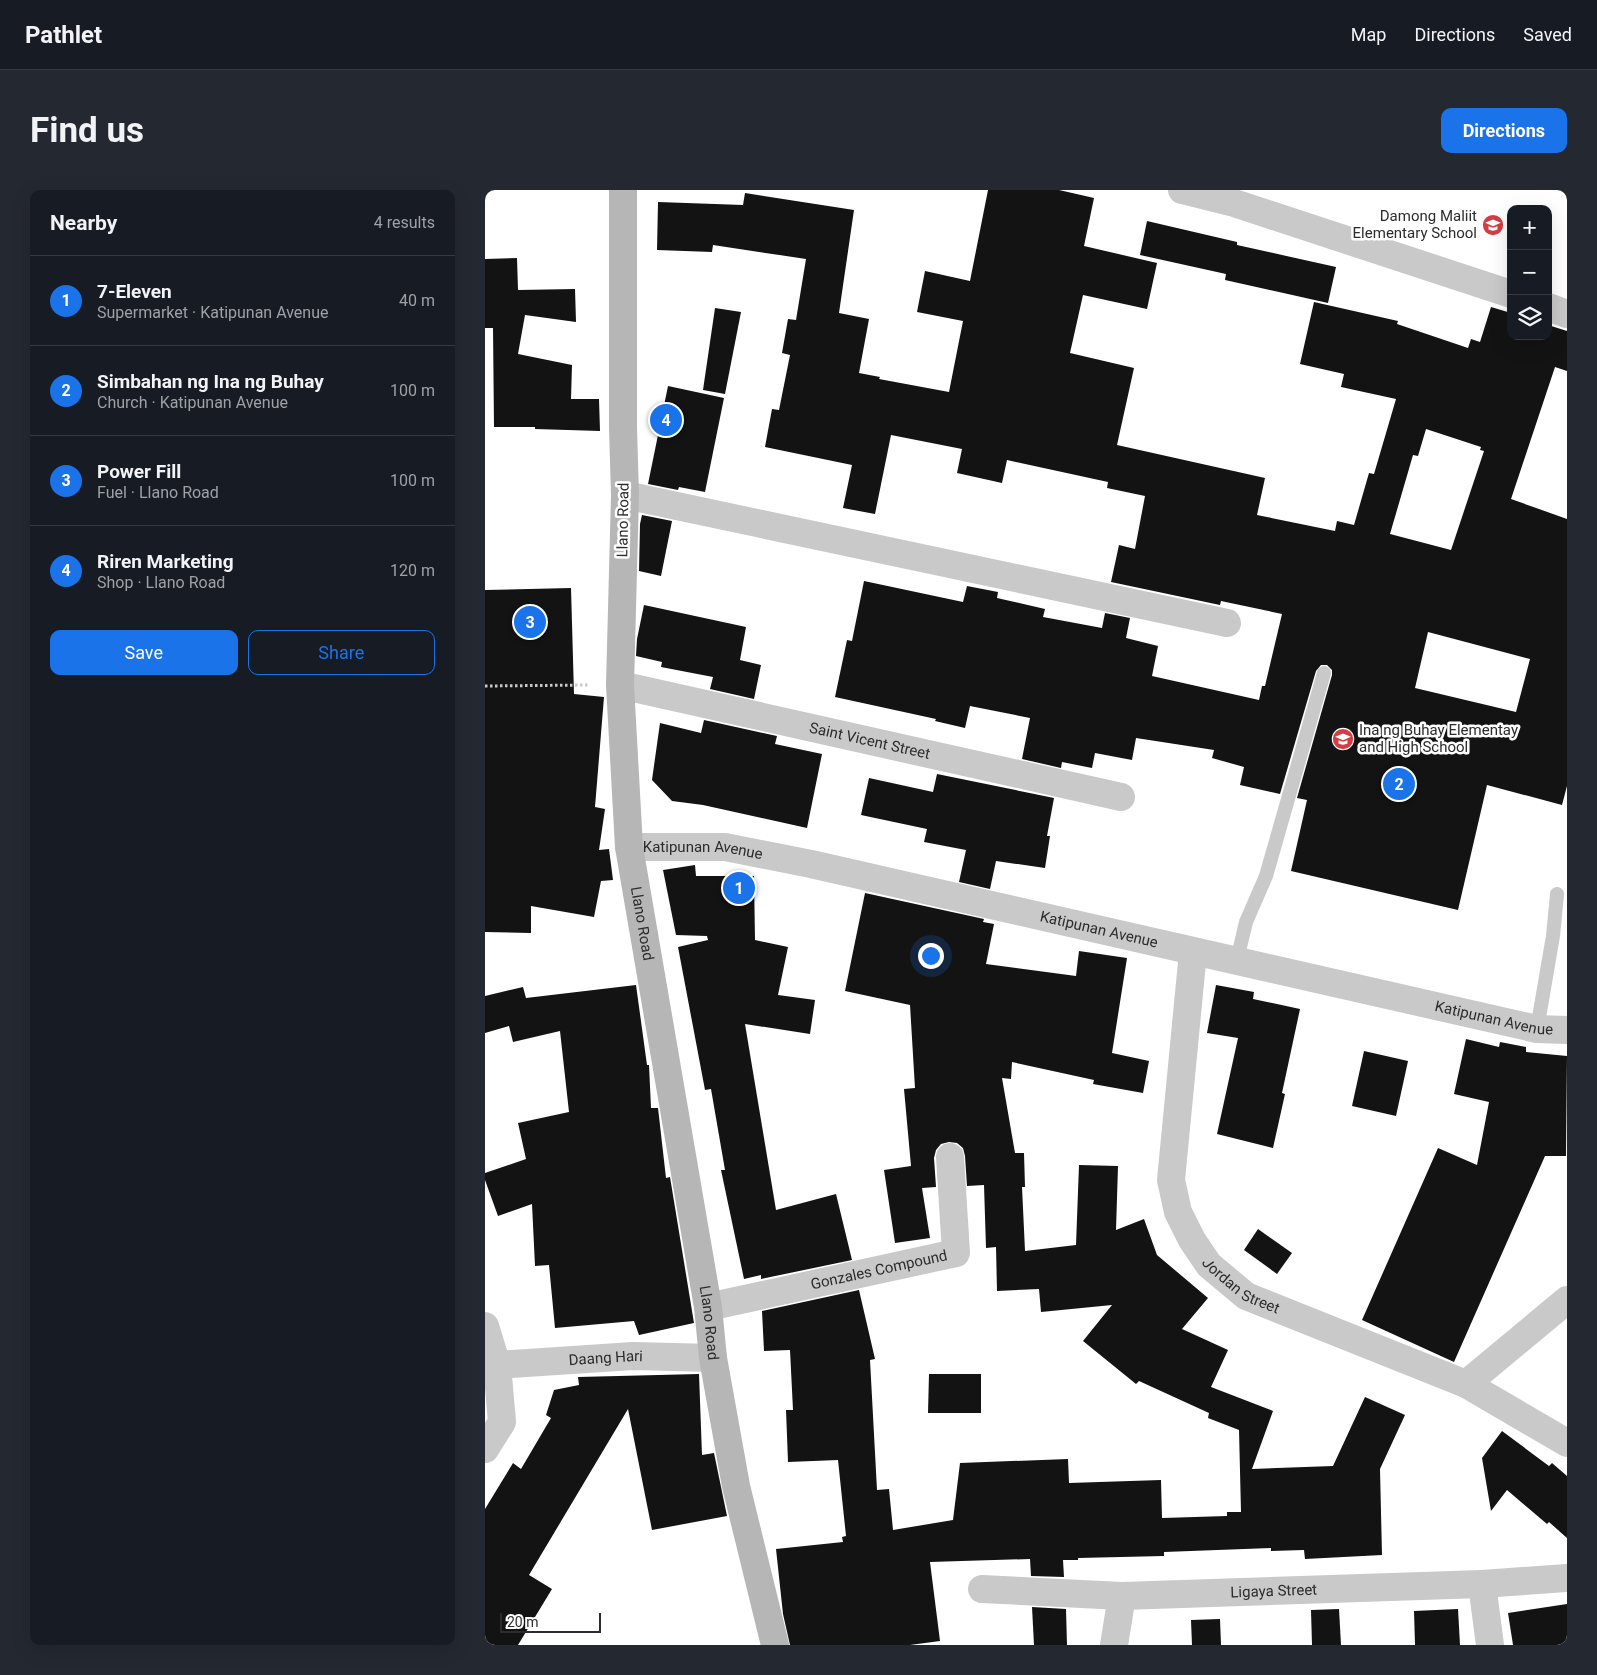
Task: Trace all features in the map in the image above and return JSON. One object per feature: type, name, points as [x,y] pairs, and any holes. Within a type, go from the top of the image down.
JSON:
[{"type":"main road","name":"Llano Road","points":[[623,190],[623,428],[625,495],[619,685],[629,847],[708,1306],[713,1358],[735,1486],[775,1645]]},
{"type":"street","points":[[1182,190],[1233,203],[1507,293]]},
{"type":"street","points":[[1552,309],[1567,314]]},
{"type":"street","points":[[625,495],[1227,623]]},
{"type":"street","name":"Saint Vicent Street","points":[[619,685],[1121,797]]},
{"type":"street","name":"Katipunan Avenue","points":[[629,847],[725,847],[811,864],[1537,1029],[1567,1030]]},
{"type":"street","name":"Jordan Street","points":[[1193,952],[1171,1180],[1178,1212],[1192,1240],[1209,1265],[1246,1296],[1466,1384],[1567,1443]]},
{"type":"street","name":"Gonzales Compound","points":[[708,1306],[956,1253],[949,1157]]},
{"type":"street","points":[[1466,1384],[1567,1300]]},
{"type":"street","points":[[485,1326],[497,1365],[502,1422],[485,1450]]},
{"type":"street","name":"Daang Hari","points":[[497,1365],[633,1356],[713,1358]]},
{"type":"street","name":"Ligaya Street","points":[[982,1590],[1122,1596],[1483,1584],[1567,1578]]},
{"type":"street","points":[[1483,1584],[1490,1645]]},
{"type":"street","points":[[1114,1645],[1122,1596]]},
{"type":"lane","points":[[1237,960],[1246,922],[1266,876],[1324,673]]},
{"type":"lane","points":[[1537,1029],[1553,936],[1557,894]]},
{"type":"path","points":[[485,686],[619,685]]},
{"type":"building","points":[[988,190],[1059,190],[1094,198],[1084,246],[1157,263],[1147,309],[1083,295],[1070,353],[1134,368],[1117,445],[1265,478],[1257,515],[1335,531],[1337,521],[1354,525],[1369,473],[1374,474],[1396,399],[1341,387],[1344,374],[1300,364],[1314,302],[1398,321],[1397,324],[1468,348],[1471,339],[1480,342],[1491,307],[1507,312],[1507,340],[1552,340],[1552,326],[1567,331],[1567,371],[1555,367],[1511,499],[1567,519],[1567,786],[1562,805],[1487,785],[1458,910],[1291,871],[1307,800],[1297,798],[1332,675],[1332,670],[1327,665],[1321,665],[1316,671],[1280,794],[1240,785],[1244,767],[1212,758],[1214,750],[1136,738],[1132,760],[1095,753],[1092,768],[1062,762],[1061,768],[1022,759],[1030,718],[970,706],[965,728],[935,721],[936,719],[835,697],[847,640],[852,641],[864,581],[963,602],[967,586],[998,592],[997,598],[1045,609],[1043,617],[1102,628],[1105,613],[1130,618],[1126,638],[1158,646],[1152,676],[1259,700],[1262,686],[1265,686],[1282,614],[1221,601],[1220,605],[1111,582],[1119,545],[1135,549],[1145,496],[1107,488],[1108,482],[1007,460],[1002,483],[957,473],[962,449],[891,435],[875,514],[843,508],[852,465],[765,447],[772,409],[779,410],[790,355],[782,353],[788,319],[796,320],[806,259],[713,245],[712,252],[657,250],[658,202],[743,205],[745,193],[854,210],[839,313],[869,319],[859,373],[880,377],[879,379],[949,392],[963,321],[917,312],[925,271],[970,281]],"holes":[[[1426,429],[1481,447],[1480,450],[1484,451],[1451,550],[1390,534],[1413,455],[1418,456]],[[1428,632],[1530,659],[1516,712],[1415,688]]]},
{"type":"building","points":[[1147,221],[1237,242],[1237,245],[1336,267],[1328,303],[1225,280],[1226,274],[1140,255]]},
{"type":"building","points":[[517,258],[518,290],[575,289],[576,322],[525,315],[518,354],[572,365],[571,399],[599,399],[600,431],[535,429],[535,427],[494,427],[493,328],[485,328],[485,259]]},
{"type":"building","points":[[715,308],[741,312],[725,394],[703,390]]},
{"type":"building","points":[[668,386],[724,398],[705,492],[679,487],[678,490],[648,484]]},
{"type":"building","points":[[642,515],[672,521],[661,576],[639,571],[640,524]]},
{"type":"building","points":[[571,588],[574,694],[604,697],[595,807],[605,809],[599,850],[609,849],[613,880],[601,881],[594,917],[531,906],[531,933],[485,932],[485,590]]},
{"type":"building","points":[[644,605],[746,627],[740,660],[761,665],[754,699],[710,689],[713,677],[661,667],[662,662],[636,656],[637,639]]},
{"type":"building","points":[[704,720],[777,736],[775,744],[822,754],[807,828],[703,805],[672,801],[652,780],[660,723],[701,733]]},
{"type":"building","points":[[937,774],[1054,798],[1047,836],[1050,836],[1045,868],[996,861],[990,889],[959,882],[966,850],[924,842],[927,829],[861,815],[869,778],[933,792]]},
{"type":"building","points":[[695,865],[696,876],[754,876],[755,940],[788,947],[778,995],[815,1000],[810,1034],[745,1024],[776,1210],[836,1194],[852,1260],[761,1279],[761,1275],[744,1279],[721,1170],[725,1170],[711,1089],[705,1090],[678,947],[708,940],[707,936],[676,935],[663,870]]},
{"type":"building","points":[[865,893],[984,919],[983,922],[994,924],[986,964],[1076,976],[1079,951],[1127,958],[1112,1053],[1149,1061],[1143,1093],[1093,1084],[1094,1080],[1012,1062],[1011,1079],[1002,1078],[1015,1153],[1024,1153],[1025,1187],[1022,1187],[1025,1251],[1076,1245],[1079,1165],[1118,1166],[1116,1230],[1144,1219],[1157,1255],[1208,1298],[1182,1329],[1228,1350],[1211,1387],[1273,1411],[1252,1469],[1333,1466],[1365,1397],[1405,1415],[1380,1469],[1382,1555],[1305,1559],[1304,1550],[1271,1551],[1271,1548],[1164,1552],[1164,1556],[1063,1560],[1064,1577],[1031,1576],[1030,1559],[930,1562],[940,1641],[910,1645],[790,1645],[783,1614],[776,1549],[843,1542],[842,1537],[846,1536],[838,1460],[788,1462],[786,1410],[793,1410],[790,1350],[764,1351],[762,1311],[859,1290],[875,1359],[870,1360],[877,1490],[889,1489],[893,1530],[953,1520],[960,1463],[1068,1459],[1069,1483],[1161,1480],[1162,1518],[1227,1516],[1227,1512],[1241,1512],[1239,1430],[1208,1418],[1209,1413],[1139,1381],[1136,1384],[1083,1341],[1112,1305],[1041,1312],[1039,1289],[997,1291],[996,1247],[986,1248],[984,1185],[967,1186],[965,1156],[963,1148],[957,1143],[941,1144],[936,1150],[934,1158],[936,1187],[922,1188],[930,1238],[895,1243],[884,1170],[911,1166],[904,1089],[915,1088],[910,1005],[845,991]]},
{"type":"building","points":[[636,985],[647,1065],[649,1065],[651,1108],[658,1108],[666,1178],[670,1177],[694,1323],[639,1335],[634,1321],[555,1328],[549,1265],[535,1266],[532,1204],[498,1216],[485,1180],[485,1173],[526,1159],[518,1123],[569,1112],[560,1031],[513,1042],[509,1026],[485,1033],[485,996],[523,987],[526,998]]},
{"type":"building","points":[[1216,985],[1254,992],[1253,999],[1300,1009],[1282,1093],[1285,1094],[1273,1148],[1217,1134],[1238,1038],[1207,1033]]},
{"type":"building","points":[[1466,1039],[1499,1047],[1500,1042],[1526,1047],[1526,1052],[1567,1056],[1566,1156],[1545,1156],[1454,1362],[1362,1320],[1438,1148],[1477,1165],[1489,1102],[1454,1094]]},
{"type":"building","points":[[1364,1051],[1408,1061],[1396,1116],[1352,1106]]},
{"type":"building","points":[[1258,1229],[1292,1253],[1277,1274],[1244,1250]]},
{"type":"building","points":[[699,1374],[702,1455],[714,1453],[727,1516],[652,1530],[628,1409],[529,1575],[552,1589],[518,1645],[485,1645],[485,1509],[513,1463],[521,1469],[551,1418],[546,1415],[554,1390],[579,1385],[578,1377]]},
{"type":"building","points":[[929,1374],[981,1374],[981,1413],[928,1413]]},
{"type":"building","points":[[1502,1431],[1549,1466],[1552,1463],[1567,1476],[1567,1538],[1549,1522],[1547,1524],[1507,1490],[1491,1511],[1482,1458]]},
{"type":"building","points":[[1567,1604],[1567,1645],[1513,1645],[1508,1613]]},
{"type":"building","points":[[1032,1607],[1066,1609],[1067,1645],[1034,1645]]},
{"type":"building","points":[[1339,1609],[1341,1645],[1312,1645],[1311,1610]]},
{"type":"building","points":[[1458,1609],[1460,1645],[1415,1645],[1414,1611]]},
{"type":"building","points":[[1220,1619],[1221,1645],[1192,1645],[1191,1620]]},
{"type":"place","name":"Damong Maliit Elementary School","points":[[1493,225]]},
{"type":"place","name":"Riren Marketing","points":[[666,420]]},
{"type":"place","name":"Power Fill","points":[[530,622]]},
{"type":"place","name":"Ina ng Buhay Elementay and High School","points":[[1343,739]]},
{"type":"place","name":"Simbahan ng Ina ng Buhay","points":[[1399,784]]},
{"type":"place","name":"7-Eleven","points":[[739,888]]}]
